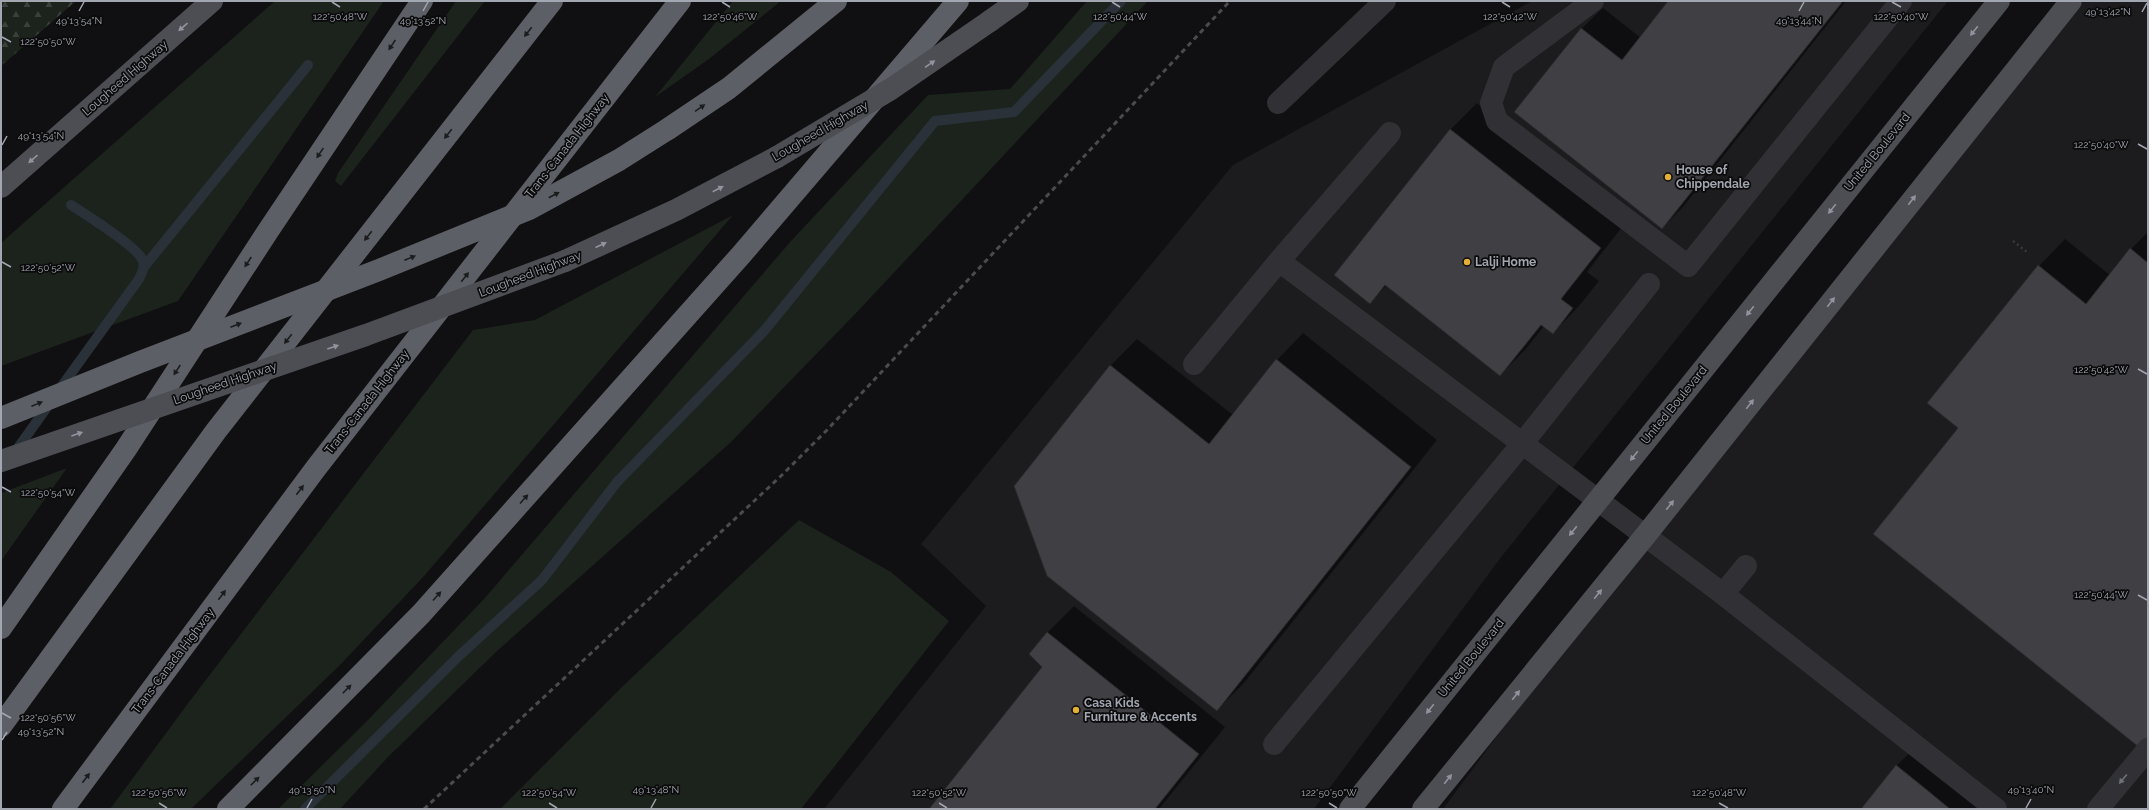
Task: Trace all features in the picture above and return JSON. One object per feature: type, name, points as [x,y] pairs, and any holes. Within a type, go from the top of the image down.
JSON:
[{"type":"highway","points":[[1,628],[126,449],[268,231],[422,1]]},
{"type":"highway","points":[[1,726],[216,431],[552,1]]},
{"type":"highway","name":"Trans-Canada Highway","points":[[63,809],[316,468],[680,1]]},
{"type":"highway","points":[[815,18],[832,1]]},
{"type":"highway","points":[[1,418],[379,270],[529,209],[620,160],[668,130],[729,88],[836,1]]},
{"type":"highway","points":[[228,809],[421,614],[741,255],[958,1]]},
{"type":"main road","name":"Lougheed Highway","points":[[1,187],[212,1]]},
{"type":"main road","name":"Lougheed Highway","points":[[1,461],[366,335],[566,261],[676,210],[777,157],[891,89],[1018,1]]},
{"type":"main road","name":"United Boulevard","points":[[1350,809],[1999,1]]},
{"type":"main road","points":[[1423,809],[1645,536],[2071,1]]},
{"type":"lane","points":[[1278,103],[1385,1]]},
{"type":"lane","points":[[1593,1],[1504,67],[1491,103],[1497,121],[1688,266],[1901,1]]},
{"type":"lane","points":[[1194,364],[1279,261],[1390,133]]},
{"type":"lane","points":[[1279,261],[1723,594],[1996,809]]},
{"type":"lane","points":[[1274,744],[1522,444],[1649,284]]},
{"type":"lane","points":[[1723,594],[1746,566]]},
{"type":"lane","points":[[2098,809],[2148,749]]},
{"type":"path","points":[[2013,241],[2027,252]]},
{"type":"shaded area","points":[[1532,1],[1948,1],[1502,556],[1314,809],[824,809],[986,606],[921,544],[1233,165]]},
{"type":"shaded area","points":[[2084,1],[2148,1],[2148,809],[1443,809],[1645,536]]},
{"type":"green space","points":[[1,1],[76,1],[1,66]]},
{"type":"green space","points":[[275,1],[384,1],[178,301],[1,366],[1,243]]},
{"type":"green space","points":[[456,1],[485,1],[341,186],[335,181],[338,173]]},
{"type":"green space","points":[[733,1],[781,1],[709,59],[655,97]]},
{"type":"green space","points":[[1087,1],[1148,1],[858,311],[731,442],[497,651],[388,757],[340,809],[278,809],[366,722],[484,599],[791,241],[928,95],[1010,89]]},
{"type":"green space","points":[[733,215],[425,575],[340,665],[191,809],[110,809],[189,702],[473,330],[535,320]]},
{"type":"green space","points":[[67,468],[1,561],[1,493]]},
{"type":"green space","points":[[799,520],[891,572],[949,621],[801,809],[500,809],[623,686]]},
{"type":"building","points":[[1668,1],[1843,1],[1662,229],[1514,112],[1581,28],[1622,60]]},
{"type":"building","name":"Lalji Home","points":[[1450,129],[1601,248],[1561,299],[1573,308],[1553,334],[1541,325],[1500,376],[1385,285],[1370,304],[1334,275]]},
{"type":"building","points":[[2130,248],[2148,263],[2148,739],[2140,748],[1873,534],[1958,428],[1927,403],[2038,265],[2086,304]]},
{"type":"building","points":[[1276,359],[1411,467],[1217,711],[1047,576],[1014,486],[1110,365],[1209,444]]},
{"type":"building","name":"Casa Kids Furniture & Accents","points":[[1047,632],[1199,754],[1155,809],[929,809],[1042,667],[1029,654]]},
{"type":"building","points":[[1896,765],[1927,790],[1950,809],[1861,809]]},
{"type":"waterway","points":[[305,809],[460,655],[542,580],[617,482],[764,331],[935,121],[1014,112],[1121,1]]},
{"type":"waterway","points":[[144,267],[308,65]]},
{"type":"waterway","points":[[59,390],[139,279],[144,267],[142,259],[130,246],[110,230],[71,205]]},
{"type":"waterway","points":[[15,452],[50,403]]},
{"type":"railway","points":[[424,809],[782,475],[827,430],[1230,1]]},
{"type":"place","name":"House of Chippendale","points":[[1668,177]]},
{"type":"place","name":"Lalji Home","points":[[1467,262]]},
{"type":"place","name":"Casa Kids Furniture & Accents","points":[[1076,710]]}]
